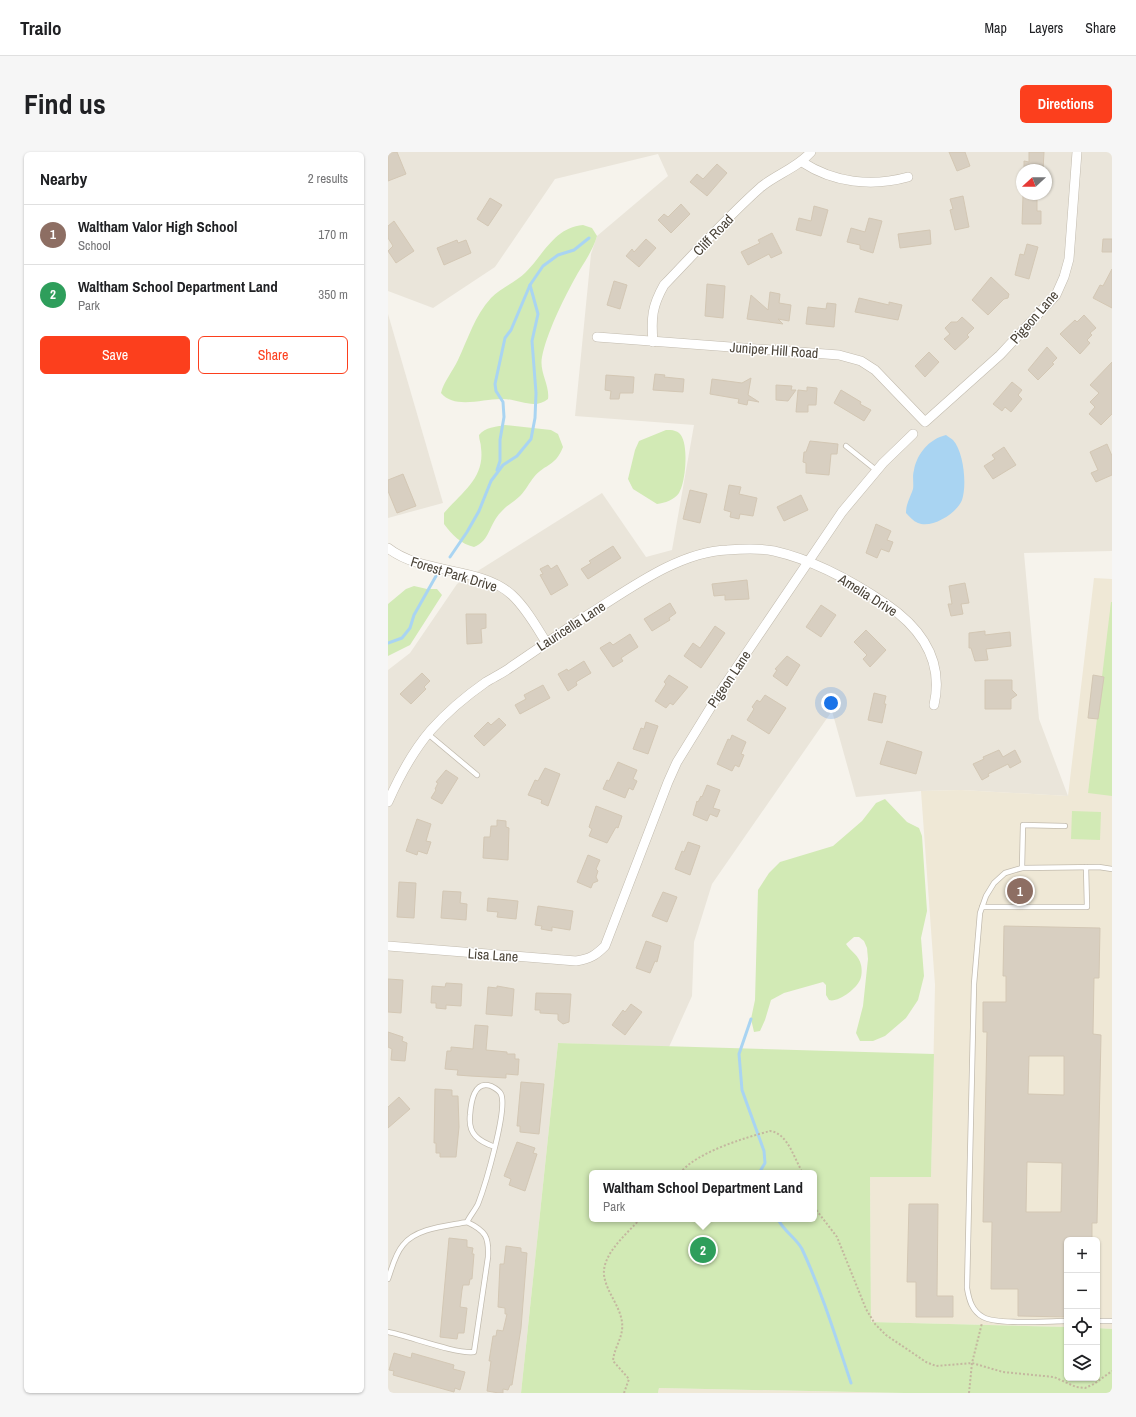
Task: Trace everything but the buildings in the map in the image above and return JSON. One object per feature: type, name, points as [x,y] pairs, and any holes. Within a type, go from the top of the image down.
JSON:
[{"type":"street","name":"Cliff Road","points":[[653,342],[652,314],[657,298],[664,285],[748,199],[765,184],[802,162],[811,152]]},
{"type":"street","name":"Pigeon Lane","points":[[925,422],[1000,355],[1056,295],[1064,277],[1069,258],[1077,152]]},
{"type":"street","points":[[802,162],[829,177],[846,180],[875,183],[890,182],[908,177]]},
{"type":"street","name":"Juniper Hill Road","points":[[598,337],[839,355],[861,361],[875,370],[925,422]]},
{"type":"street","name":"Pigeon Lane","points":[[596,955],[605,946],[646,836],[677,762],[722,689],[842,512],[876,470],[913,434]]},
{"type":"street","name":"Forest Park Drive","points":[[388,548],[407,559],[474,577],[497,585],[511,594],[520,603],[546,642]]},
{"type":"street","name":"Lauricella Lane","points":[[388,802],[410,759],[428,734],[458,703],[487,681],[546,642],[649,577],[697,556],[725,550],[773,551],[809,562]]},
{"type":"street","name":"Amelia Drive","points":[[809,562],[874,596],[896,611],[912,627],[932,657],[938,689],[934,705]]},
{"type":"street","name":"Lisa Lane","points":[[388,946],[576,961],[590,959],[596,955]]},
{"type":"lane","points":[[846,446],[876,470]]},
{"type":"lane","points":[[428,734],[477,774]]},
{"type":"lane","points":[[1022,868],[1023,825],[1065,826]]},
{"type":"lane","points":[[1064,1321],[996,1320],[983,1318],[974,1310],[969,1301],[967,1288],[974,984],[982,907],[986,896],[994,883],[1005,873],[1022,868],[1112,869]]},
{"type":"lane","points":[[982,907],[1087,907],[1086,868]]},
{"type":"lane","points":[[467,1222],[478,1204],[495,1147],[503,1106],[501,1093],[496,1088],[488,1085],[480,1086],[475,1091],[471,1102],[469,1122],[471,1132],[476,1138],[495,1147]]},
{"type":"lane","points":[[388,1280],[402,1246],[408,1239],[424,1232],[467,1222],[479,1227],[485,1233],[489,1242],[474,1352],[454,1349],[388,1332]]},
{"type":"lane","points":[[1100,1322],[1112,1321]]},
{"type":"path","points":[[683,1170],[686,1166],[720,1148],[770,1131],[777,1132],[785,1139],[801,1170]]},
{"type":"path","points":[[817,1211],[837,1237],[866,1309],[875,1324],[886,1335],[931,1364],[936,1366],[972,1363],[1003,1372],[1054,1377],[1076,1387],[1085,1388],[1094,1384],[1112,1371]]},
{"type":"path","points":[[624,1393],[629,1379],[613,1361],[622,1335],[620,1312],[605,1280],[603,1268],[607,1258],[637,1222]]},
{"type":"path","points":[[969,1393],[972,1363],[983,1318]]},
{"type":"shaded area","points":[[388,152],[1112,152],[1112,551],[1024,553],[1039,719],[1068,796],[961,790],[921,791],[856,797],[832,711],[712,884],[694,942],[692,996],[669,1047],[558,1043],[521,1393],[388,1393],[388,670],[410,653],[457,584],[602,493],[646,557],[672,550],[694,425],[575,416],[591,254],[597,236],[668,176],[658,154],[555,179],[495,267],[433,308],[388,291]]},
{"type":"shaded area","points":[[388,314],[443,503],[388,518]]},
{"type":"shaded area","points":[[1094,578],[1112,579],[1112,1329],[1100,1328],[1100,1237],[1064,1237],[1064,1327],[871,1322],[870,1177],[931,1176],[935,985],[921,791],[961,790],[1068,796]]},
{"type":"shaded area","points":[[659,1388],[904,1393],[658,1393]]},
{"type":"green space","points":[[583,225],[592,228],[597,236],[590,253],[560,308],[544,348],[541,363],[548,399],[538,404],[532,404],[509,399],[462,402],[447,398],[441,393],[442,389],[458,360],[480,312],[485,305],[495,294],[526,272],[557,236],[573,227]]},
{"type":"green space","points":[[505,425],[551,430],[558,434],[563,447],[557,458],[538,473],[520,496],[501,512],[483,541],[474,547],[469,546],[450,532],[444,524],[444,513],[465,491],[476,476],[481,459],[479,435],[488,429]]},
{"type":"green space","points":[[666,430],[673,430],[682,437],[686,457],[685,473],[679,493],[675,498],[657,504],[633,489],[628,479],[635,450],[639,441]]},
{"type":"green space","points":[[414,586],[427,589],[437,589],[442,595],[410,645],[388,656],[388,604],[406,589]]},
{"type":"green space","points":[[1112,602],[1112,796],[1088,793]]},
{"type":"green space","points":[[885,799],[907,822],[919,828],[922,836],[927,911],[921,938],[924,976],[918,1000],[906,1018],[885,1036],[873,1041],[860,1041],[856,1033],[863,1006],[868,959],[867,948],[864,941],[859,937],[854,937],[846,944],[857,956],[861,965],[861,978],[855,987],[842,997],[833,1000],[829,1000],[826,995],[826,985],[823,982],[784,993],[771,1000],[760,1031],[754,1032],[751,1019],[755,1000],[758,890],[769,873],[780,862],[833,846],[862,821],[876,803]]},
{"type":"green space","points":[[1072,811],[1101,812],[1100,840],[1071,839]]},
{"type":"green space","points":[[558,1043],[934,1054],[931,1177],[870,1177],[871,1322],[1064,1327],[1064,1381],[1100,1381],[1100,1328],[1112,1329],[1112,1393],[904,1393],[659,1388],[658,1393],[521,1393]]},
{"type":"water","points":[[946,435],[953,440],[960,452],[964,469],[964,494],[959,505],[950,515],[930,524],[918,523],[906,513],[907,504],[913,489],[913,475],[916,464],[921,453],[929,444]]},
{"type":"waterway","points":[[450,557],[479,511],[491,481],[503,465],[517,456],[531,439],[535,418],[536,393],[532,341],[538,314],[530,285],[543,266],[558,255],[574,250],[589,238]]},
{"type":"waterway","points":[[497,470],[500,461],[500,440],[504,417],[503,402],[496,391],[495,384],[505,338],[511,330],[530,285]]},
{"type":"waterway","points":[[388,643],[402,638],[410,628],[414,615],[436,576]]},
{"type":"waterway","points":[[751,1019],[739,1054],[742,1090],[764,1151],[765,1163],[761,1170]]},
{"type":"waterway","points":[[780,1222],[802,1249],[816,1282],[851,1383]]},
{"type":"place","name":"Waltham Valor High School","points":[[1020,891]]},
{"type":"place","name":"Waltham School Department Land","points":[[703,1250]]}]
